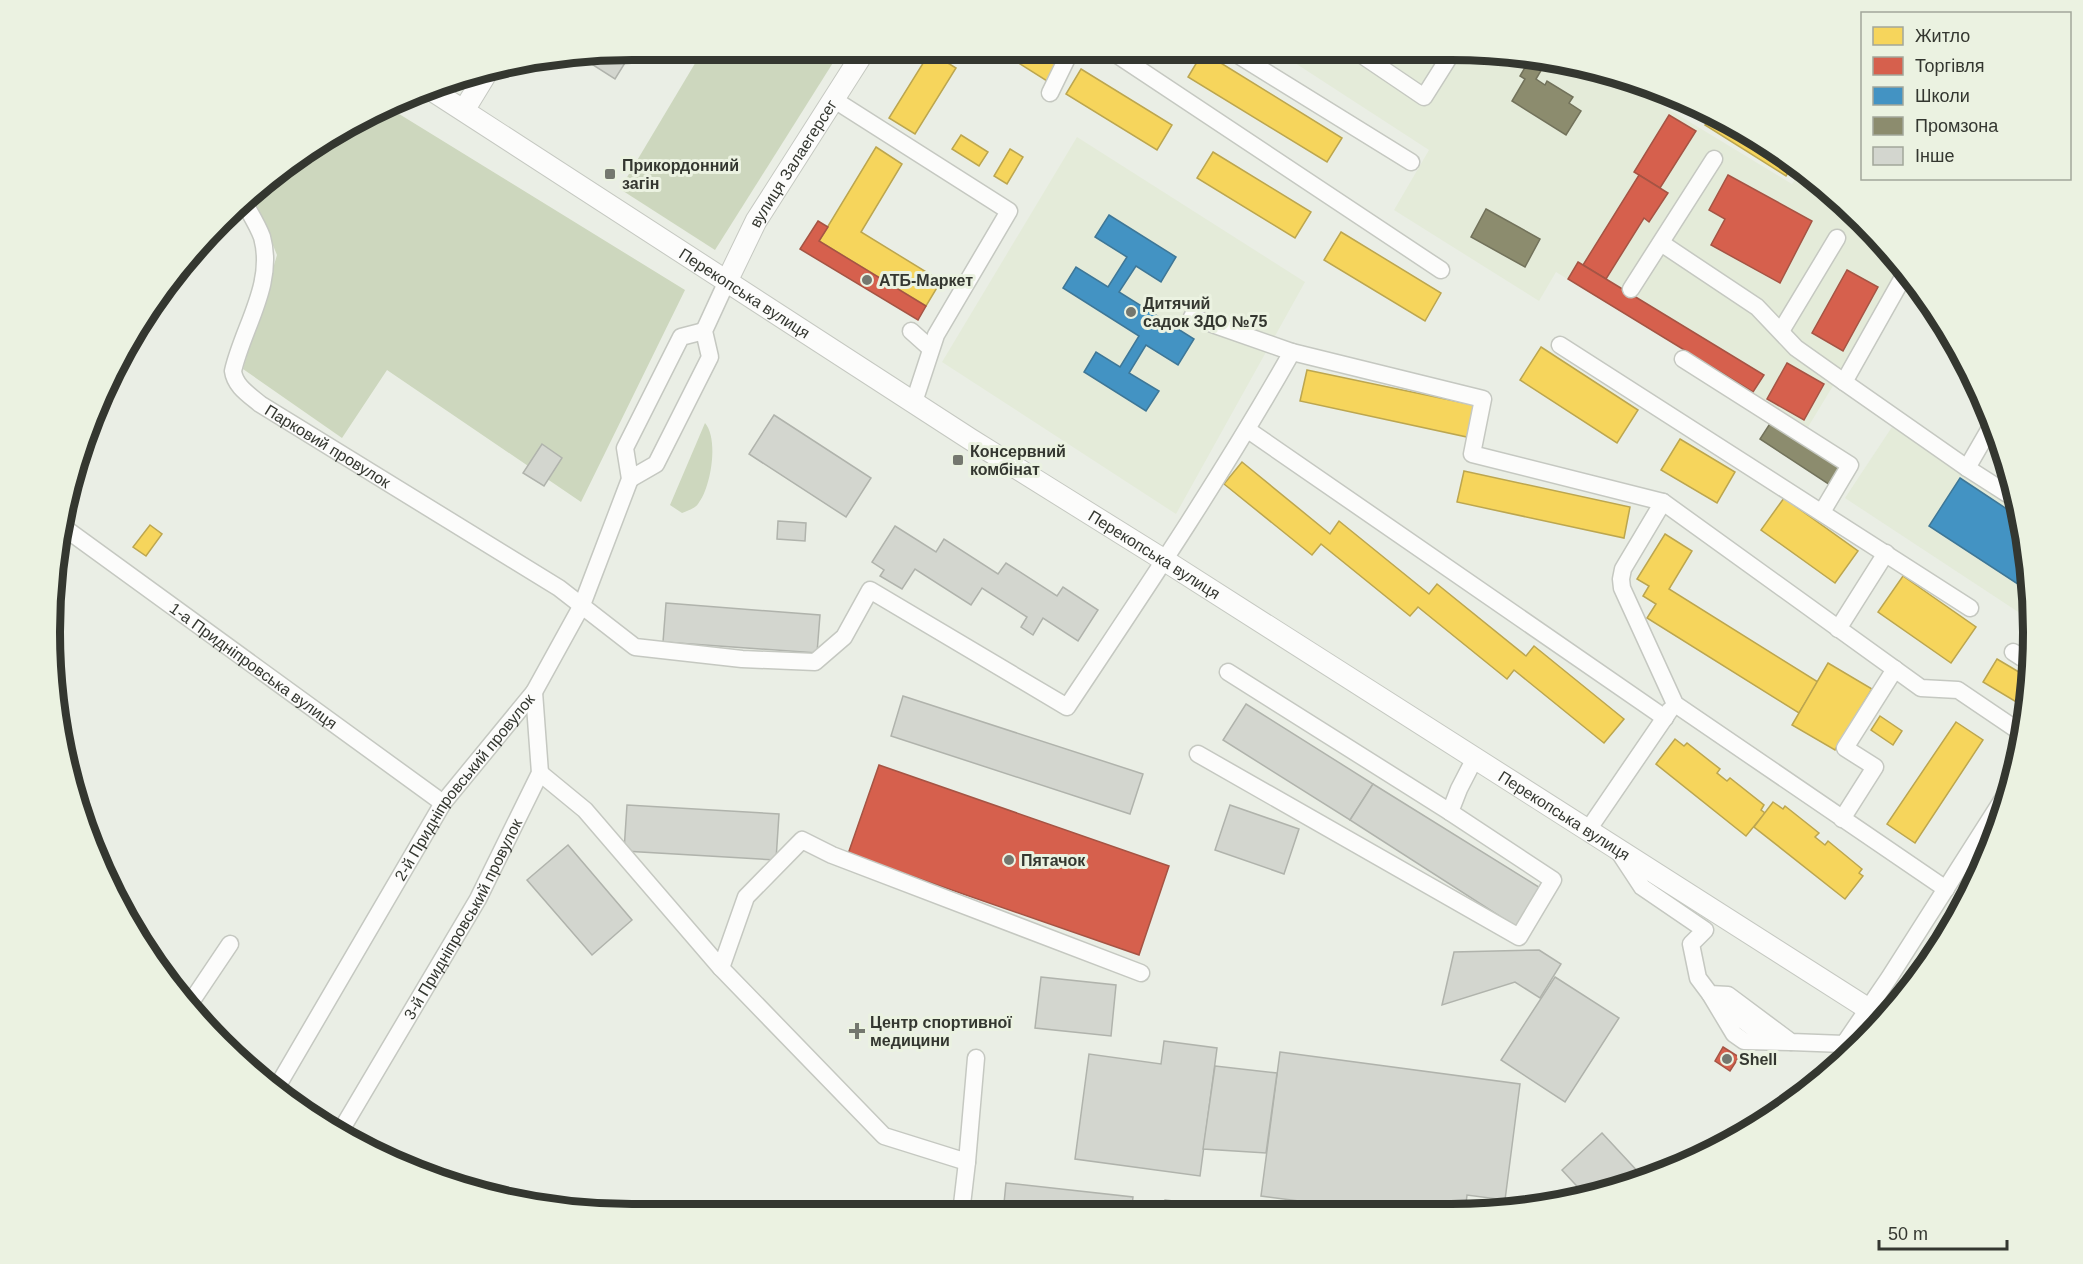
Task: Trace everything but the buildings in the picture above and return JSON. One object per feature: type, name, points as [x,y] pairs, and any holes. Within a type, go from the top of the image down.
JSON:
[{"type":"main road","name":"вулиця Залаегерсег","points":[[727,281],[756,221],[858,60]]},
{"type":"main road","points":[[464,110],[483,79]]},
{"type":"main road","name":"Перекопська вулиця","points":[[439,94],[914,402],[1875,1013]]},
{"type":"street","points":[[1050,93],[1066,60]]},
{"type":"street","points":[[1125,60],[1441,270]]},
{"type":"street","points":[[1246,60],[1411,162]]},
{"type":"street","points":[[1369,60],[1424,97],[1447,60]]},
{"type":"street","points":[[833,99],[1009,211],[930,348],[914,402]]},
{"type":"street","points":[[1631,289],[1714,159]]},
{"type":"street","name":"Парковий провулок","points":[[248,209],[261,236],[265,254],[265,272],[252,317],[236,359],[233,371],[234,380],[260,404],[549,582],[582,605]]},
{"type":"street","points":[[1781,331],[1837,238]]},
{"type":"street","points":[[1660,243],[1756,307],[1796,348],[1966,468],[2006,493]]},
{"type":"street","points":[[1844,382],[1902,280]]},
{"type":"street","points":[[704,331],[681,338],[625,448],[630,478],[656,464],[710,357],[704,331],[727,281]]},
{"type":"street","points":[[1192,318],[1292,352],[1483,399],[1472,454],[1663,502],[1921,688],[1958,690],[2015,728]]},
{"type":"street","points":[[911,330],[930,348]]},
{"type":"street","points":[[1560,345],[1970,608]]},
{"type":"street","points":[[582,605],[634,647],[742,659],[815,662],[844,638],[870,590],[1067,707],[1248,429],[1292,352]]},
{"type":"street","points":[[1683,359],[1850,465],[1822,512]]},
{"type":"street","points":[[1248,429],[1665,718]]},
{"type":"street","points":[[1966,468],[1987,433]]},
{"type":"street","name":"2-й Придніпровський провулок","points":[[280,1082],[443,803],[534,692],[582,605],[630,478]]},
{"type":"street","points":[[1663,502],[1623,569],[1621,579],[1622,588],[1675,704],[1946,889]]},
{"type":"street","name":"1-а Придніпровська вулиця","points":[[69,531],[443,803]]},
{"type":"street","points":[[1838,628],[1886,553]]},
{"type":"street","points":[[2013,652],[2022,658]]},
{"type":"street","points":[[1842,819],[1875,767],[1845,748],[1895,669]]},
{"type":"street","points":[[1198,754],[1519,937],[1553,880],[1228,672]]},
{"type":"street","points":[[534,692],[540,773],[585,810],[721,968],[884,1136],[967,1162]]},
{"type":"street","points":[[1588,831],[1675,704]]},
{"type":"street","points":[[1450,812],[1458,789],[1475,758]]},
{"type":"street","name":"3-й Придніпровський провулок","points":[[344,1126],[478,899],[540,773]]},
{"type":"street","points":[[1617,848],[1642,887],[1705,930],[1691,944],[1698,978],[1710,993],[1734,1034],[1744,1041],[1844,1044],[1875,1013],[1946,889],[1994,814]]},
{"type":"street","points":[[721,968],[746,897],[802,840],[832,855],[1141,974]]},
{"type":"street","points":[[193,999],[230,944]]},
{"type":"street","points":[[1710,993],[1728,995],[1791,1042]]},
{"type":"street","points":[[962,1204],[976,1058]]},
{"type":"shaded area","points":[[697,60],[835,60],[715,250],[620,189]]},
{"type":"shaded area","points":[[1290,60],[1488,61],[1563,71],[1635,90],[1792,184],[1797,176],[1855,228],[1896,273],[1845,366],[1808,427],[1556,272],[1539,301],[1394,210],[1429,150]]},
{"type":"shaded area","points":[[395,112],[685,290],[581,502],[387,370],[342,438],[243,369],[277,255],[255,202],[314,156]]},
{"type":"shaded area","name":"Дитячий садок ЗДО №75","points":[[1077,137],[1305,282],[1176,514],[942,362]]},
{"type":"shaded area","points":[[705,423],[712,440],[710,476],[703,497],[698,504],[682,513],[670,505]]},
{"type":"shaded area","points":[[1892,427],[2008,503],[2018,557],[2023,615],[1845,498]]},
{"type":"place","name":"Прикордонний загін","points":[[610,174]]},
{"type":"place","name":"АТБ-Маркет","points":[[867,280]]},
{"type":"place","name":"Дитячий садок ЗДО №75","points":[[1131,312]]},
{"type":"place","name":"Консервний комбінат","points":[[958,460]]},
{"type":"place","name":"Пятачок","points":[[1009,860]]},
{"type":"place","name":"Центр спортивної медицини","points":[[857,1031]]},
{"type":"place","name":"Shell","points":[[1727,1059]]}]
